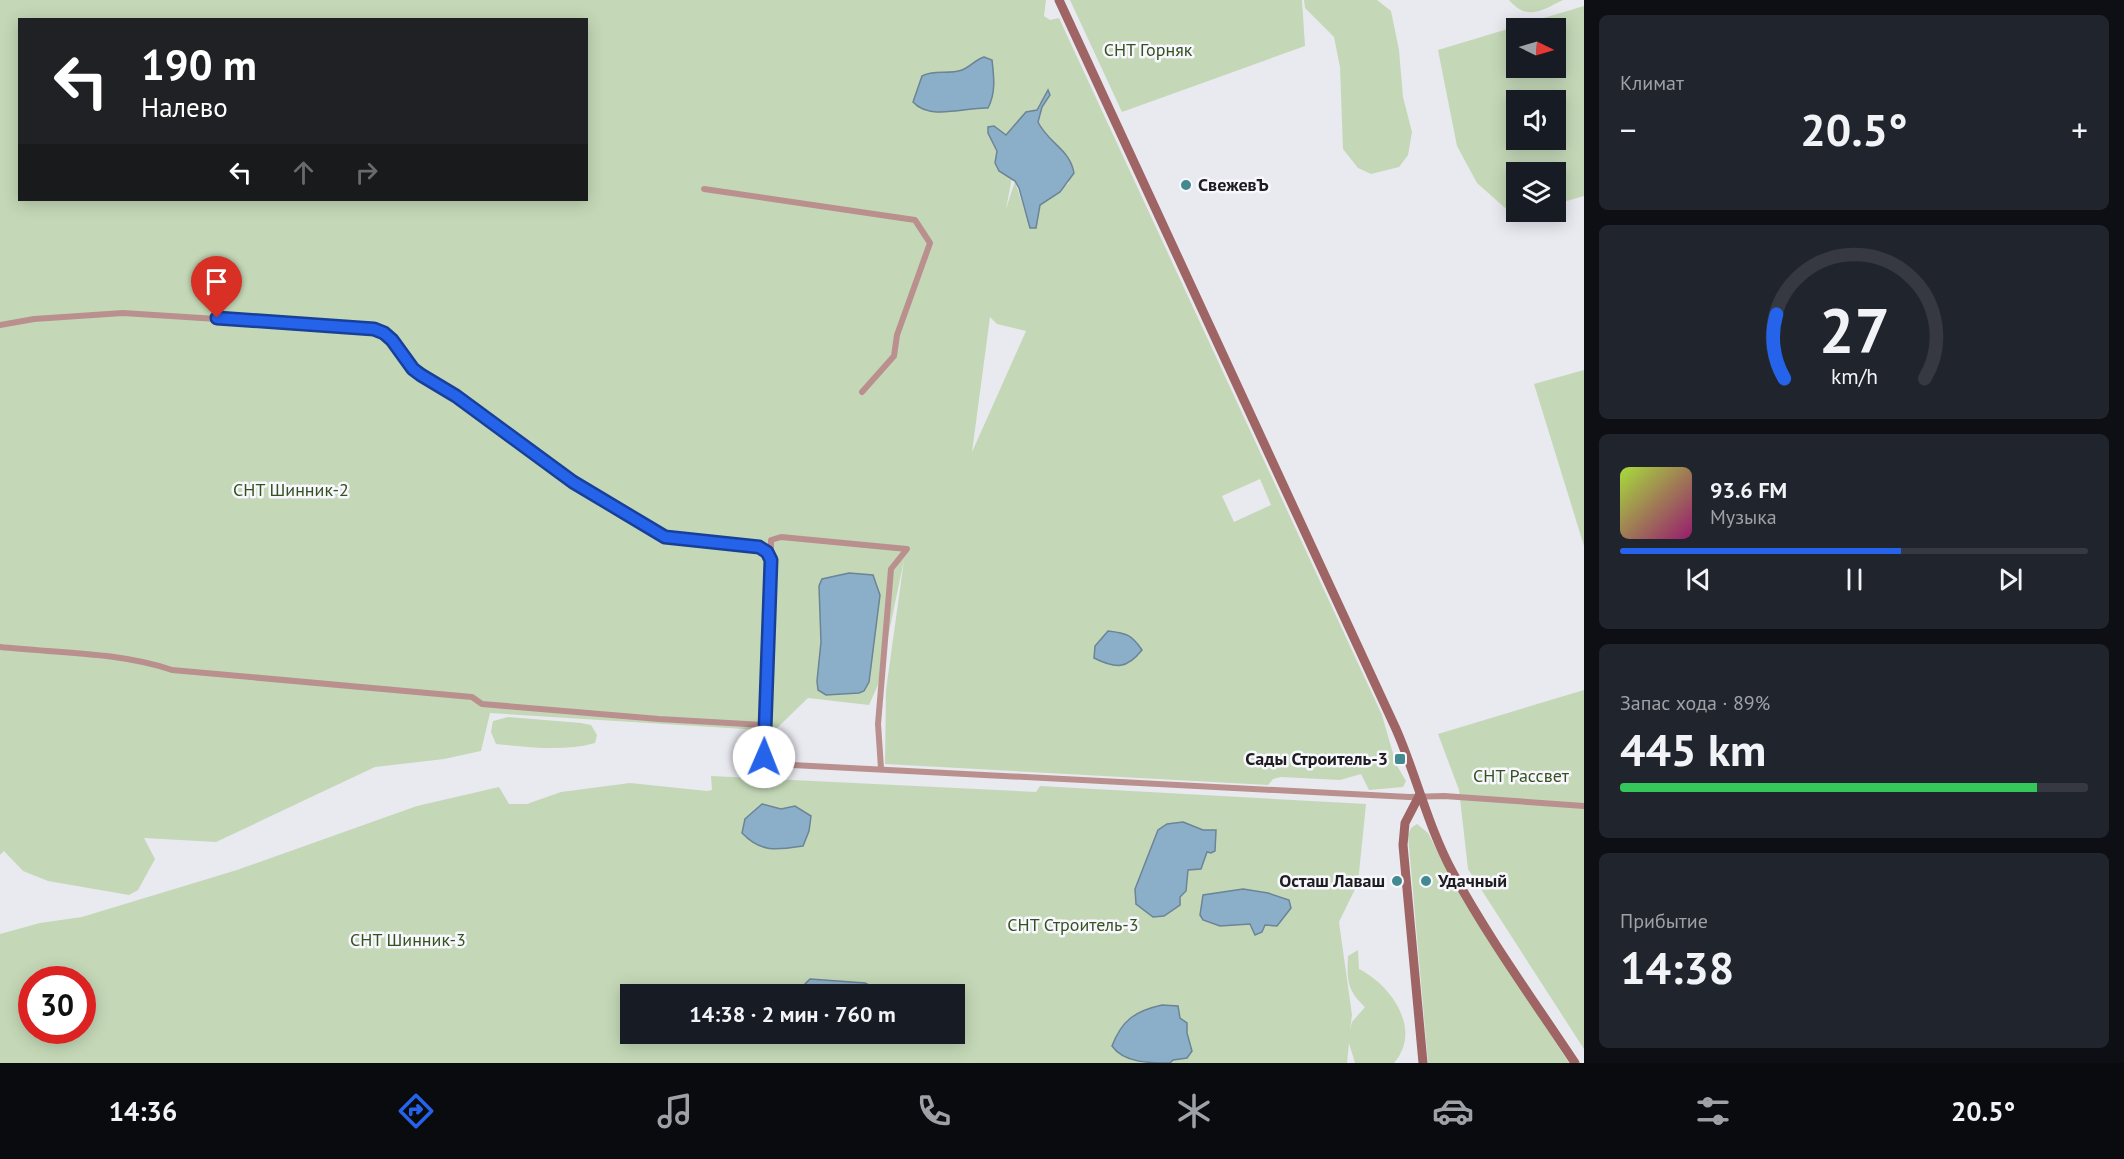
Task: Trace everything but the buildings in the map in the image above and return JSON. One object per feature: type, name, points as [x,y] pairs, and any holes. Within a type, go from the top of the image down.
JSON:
[{"type":"street","points":[[1059,0],[1396,729],[1416,776],[1419,796],[1454,874],[1575,1063]]},
{"type":"street","points":[[704,189],[915,220],[930,243],[897,335],[894,356],[862,392]]},
{"type":"street","points":[[0,325],[34,319],[123,313],[374,329],[384,333],[392,340],[413,369],[421,375],[456,396],[573,482],[622,512],[665,537],[759,547],[767,552],[771,560]]},
{"type":"street","points":[[881,768],[878,724],[891,569],[907,549],[782,537],[771,540],[764,757],[773,764],[1584,806]]},
{"type":"street","points":[[0,647],[156,664],[172,670],[472,697],[482,704],[765,725]]},
{"type":"street","points":[[1419,796],[1405,823],[1403,845],[1423,1063]]},
{"type":"green space","name":"СНТ Шинник-2","points":[[0,0],[1046,0],[1044,16],[1050,20],[1059,18],[1382,715],[1396,764],[1406,781],[1403,787],[1369,790],[1361,774],[1340,780],[1281,777],[1273,779],[1268,785],[885,764],[886,690],[904,560],[878,685],[869,705],[808,698],[776,729],[760,730],[490,713],[481,751],[444,759],[375,767],[216,842],[144,838],[155,859],[138,890],[129,895],[48,881],[23,871],[4,851],[0,855]],"holes":[[[1050,95],[1042,107],[1038,122],[1049,138],[1055,142],[1069,183],[1040,205],[1036,228],[1030,228],[1015,181],[1006,209],[1024,115],[1037,110],[1039,104]],[[990,317],[997,324],[1026,331],[972,452]],[[1260,479],[1271,505],[1234,522],[1222,496]]]},
{"type":"green space","name":"СНТ Горняк","points":[[1070,0],[1302,0],[1305,46],[1122,112]]},
{"type":"green space","points":[[1304,0],[1377,0],[1391,11],[1399,50],[1403,97],[1412,132],[1408,155],[1399,167],[1371,174],[1358,168],[1343,149],[1340,67],[1334,37],[1305,8]]},
{"type":"green space","points":[[1509,0],[1563,0],[1541,10],[1528,12]]},
{"type":"green space","points":[[1584,6],[1584,196],[1566,201],[1566,162],[1506,162],[1506,209],[1477,183],[1457,146],[1438,50],[1506,30],[1506,78],[1566,78],[1566,18],[1544,18]]},
{"type":"green space","points":[[1584,370],[1584,546],[1534,384]]},
{"type":"green space","name":"СНТ Рассвет","points":[[1584,690],[1584,1049],[1468,869],[1459,790],[1438,734]]},
{"type":"green space","points":[[508,717],[591,725],[597,735],[595,743],[558,748],[496,744],[491,732],[493,721]]},
{"type":"green space","points":[[711,776],[1036,792],[1040,786],[1366,804],[1358,883],[1339,922],[1352,1015],[1350,1030],[1352,1022],[1365,1007],[1351,990],[1348,979],[1348,956],[1358,950],[1359,969],[1382,986],[1392,997],[1399,1010],[1404,1023],[1405,1037],[1402,1050],[1394,1063],[1355,1063],[1349,1043],[1347,1063],[0,1063],[0,934],[40,923],[82,917],[237,870],[417,806],[499,787],[509,804],[527,804],[561,792],[630,783],[712,790]]},
{"type":"green space","points":[[1417,824],[1428,833],[1454,884],[1569,1063],[1428,1063],[1408,835],[1411,828]]},
{"type":"water","points":[[984,57],[992,60],[993,91],[988,108],[938,112],[920,108],[913,102],[922,76],[962,70]]},
{"type":"water","points":[[1048,90],[1050,95],[1042,107],[1038,122],[1068,158],[1074,173],[1060,192],[1040,205],[1036,228],[1030,228],[1019,188],[1015,181],[999,171],[995,163],[997,151],[988,133],[988,127],[994,126],[1006,135],[1026,112],[1037,110]]},
{"type":"water","points":[[849,573],[873,575],[880,595],[869,682],[864,691],[859,693],[826,695],[818,690],[817,681],[821,642],[819,586],[822,579]]},
{"type":"water","points":[[1108,631],[1128,636],[1142,650],[1131,661],[1121,665],[1109,664],[1094,658],[1095,646]]},
{"type":"water","points":[[762,804],[781,809],[795,806],[811,816],[809,831],[803,846],[763,847],[742,833],[745,819]]},
{"type":"water","points":[[1183,822],[1203,830],[1216,830],[1215,851],[1207,852],[1201,869],[1188,870],[1186,891],[1180,897],[1180,905],[1164,916],[1153,917],[1136,904],[1135,889],[1158,830],[1167,824]]},
{"type":"water","points":[[1243,889],[1268,893],[1289,900],[1291,908],[1277,926],[1265,925],[1262,932],[1255,935],[1250,924],[1220,926],[1203,920],[1200,915],[1203,895]]},
{"type":"water","points":[[810,979],[867,984],[805,984]]},
{"type":"water","points":[[1162,1005],[1178,1006],[1180,1018],[1187,1023],[1192,1051],[1187,1058],[1173,1060],[1170,1063],[1146,1062],[1130,1059],[1117,1052],[1112,1046],[1125,1023],[1144,1010]]},
{"type":"place","name":"СвежевЪ","points":[[1186,185]]},
{"type":"place","name":"Сады Строитель-3","points":[[1400,759]]},
{"type":"place","name":"Осташ Лаваш","points":[[1397,881]]},
{"type":"place","name":"Удачный","points":[[1426,881]]},
{"type":"route","points":[[217,318],[374,329],[384,333],[401,351],[413,369],[456,396],[573,482],[607,504],[665,537],[759,547],[767,552],[771,560],[764,757]]},
{"type":"park label","name":"СНТ Строитель-3","points":[[1073,925]]},
{"type":"park label","name":"СНТ Шинник-3","points":[[408,940]]}]
